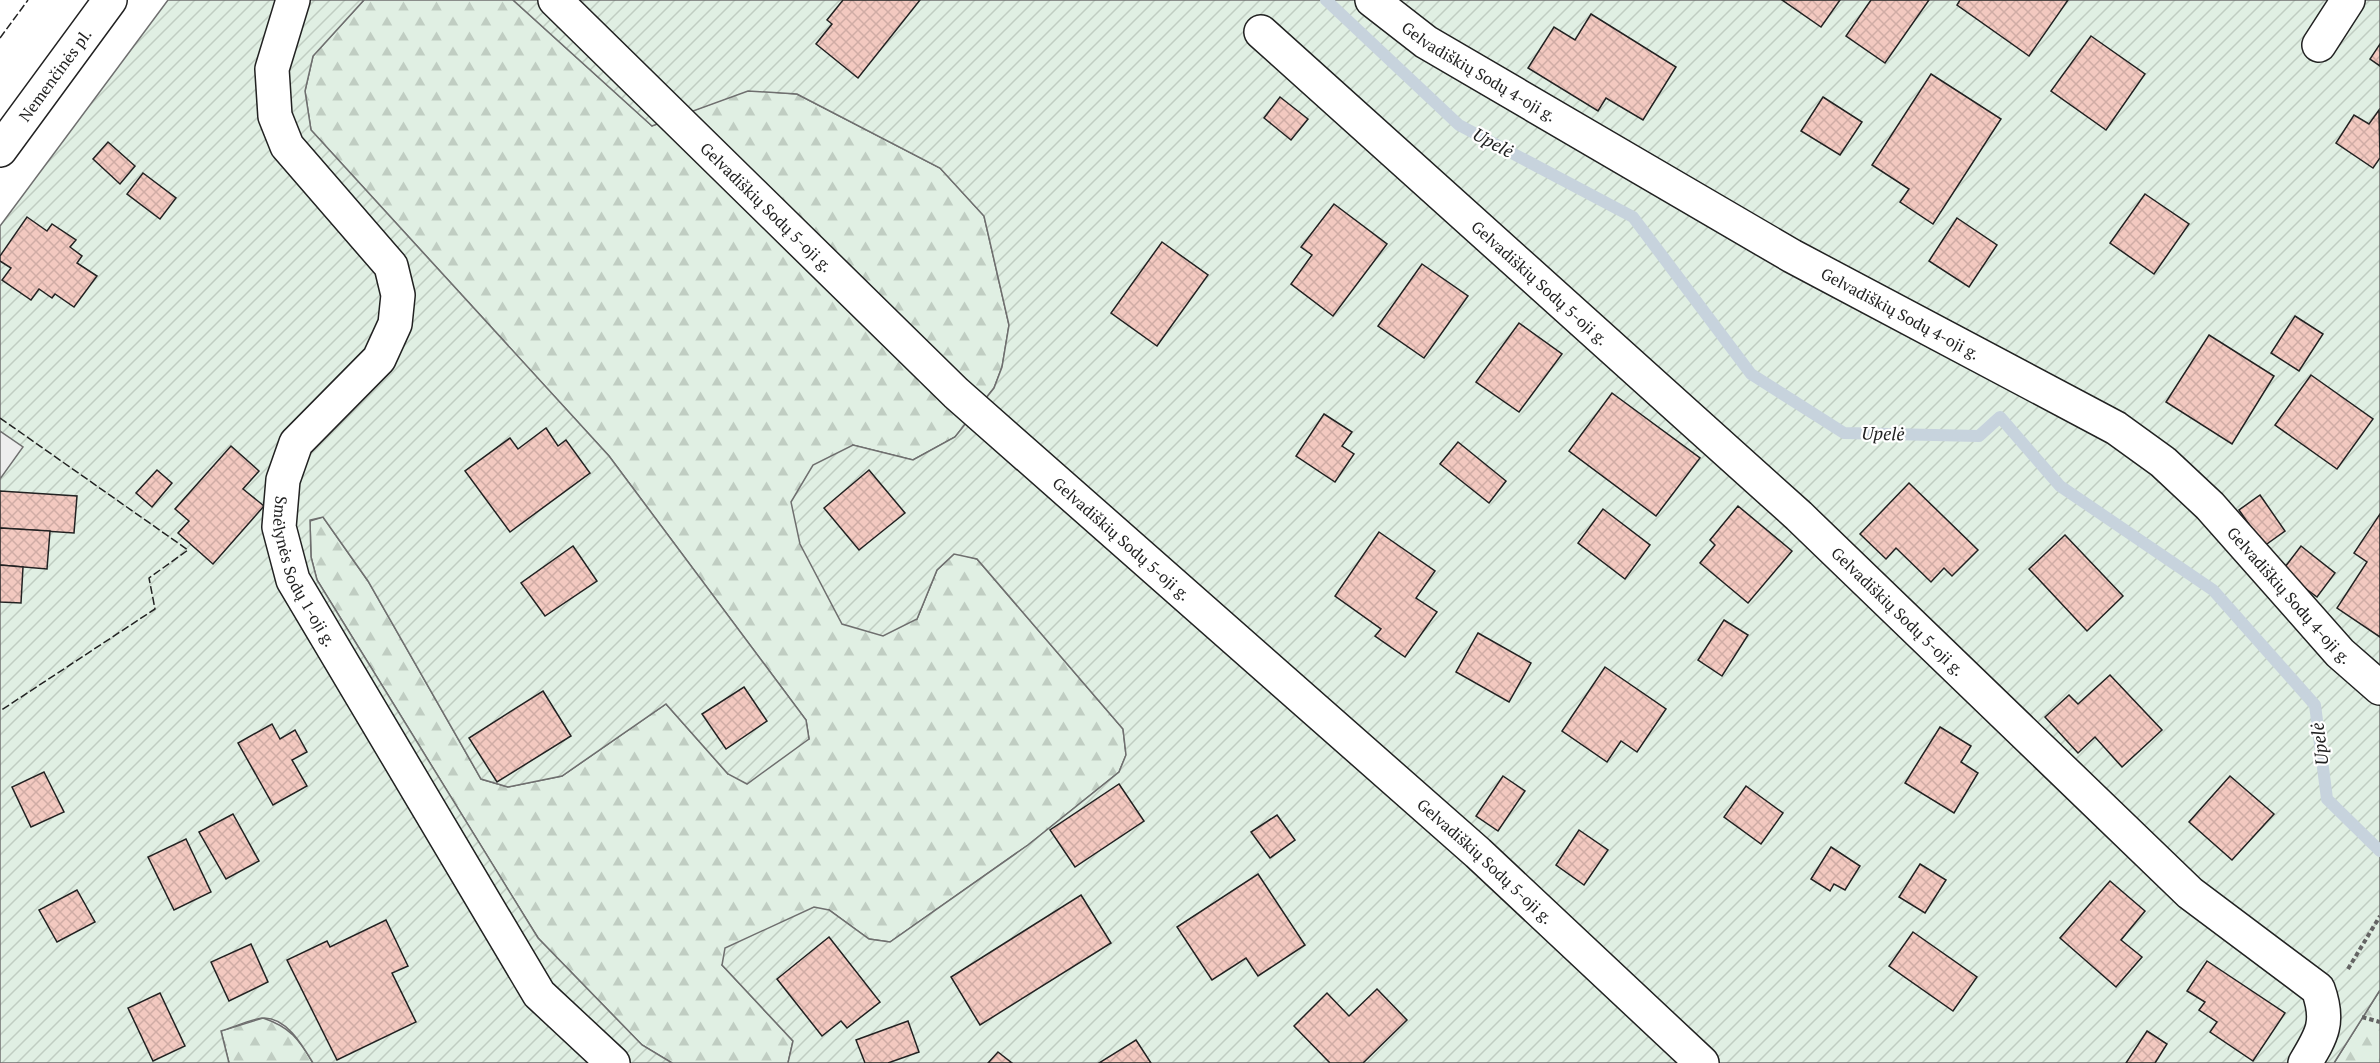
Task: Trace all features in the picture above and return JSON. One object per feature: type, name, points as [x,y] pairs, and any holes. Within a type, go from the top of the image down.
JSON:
[{"type":"street","name":"Nemenčinės pl.","points":[[0,150],[110,0]]},
{"type":"street","name":"Smėlynės Sodų 1-oji g.","points":[[293,0],[272,69],[275,116],[287,146],[391,266],[398,295],[395,324],[379,359],[296,443],[283,480],[279,527],[293,580],[539,994],[613,1063]]},
{"type":"street","name":"Gelvadiškių Sodų 5-oji g.","points":[[555,0],[956,393],[1478,853],[1702,1063]]},
{"type":"street","name":"Gelvadiškių Sodų 4-oji g.","points":[[1372,0],[1426,42],[1782,250],[2116,428],[2163,462],[2210,506],[2340,653],[2380,688]]},
{"type":"street","points":[[2319,45],[2348,0]]},
{"type":"street","name":"Gelvadiškių Sodų 5-oji g.","points":[[1262,32],[1799,516],[2190,893],[2318,989],[2325,1007]]},
{"type":"street","points":[[2305,1063],[2321,1037],[2325,1007]]},
{"type":"path","points":[[2325,1007],[2380,916]]},
{"type":"green space","points":[[168,0],[364,0],[313,56],[305,91],[311,130],[609,456],[806,720],[809,739],[747,784],[728,774],[666,704],[562,776],[508,787],[481,779],[368,581],[323,517],[310,520],[311,557],[317,580],[538,938],[642,1045],[672,1063],[313,1063],[293,1033],[279,1022],[262,1018],[221,1031],[229,1063],[0,1063],[0,226]]},
{"type":"green space","points":[[364,0],[513,0],[652,126],[748,90],[797,94],[940,168],[984,216],[1009,325],[1002,367],[994,388],[955,437],[913,460],[853,445],[917,619],[937,570],[955,553],[977,559],[1123,729],[1126,755],[1119,772],[1028,845],[890,942],[869,939],[829,910],[722,965],[793,1041],[788,1063],[672,1063],[642,1045],[538,938],[317,580],[311,557],[310,521],[323,517],[368,581],[481,779],[508,787],[562,776],[666,704],[728,774],[809,739],[806,720],[609,456],[311,130],[305,91],[313,56]]},
{"type":"green space","points":[[513,0],[2380,0],[2380,990],[2334,1063],[788,1063],[793,1041],[722,965],[725,948],[814,907],[829,910],[869,939],[890,942],[1028,845],[1119,772],[1126,755],[1123,729],[977,559],[954,554],[937,570],[917,619],[883,636],[842,624],[800,544],[791,502],[813,465],[853,445],[913,460],[955,437],[994,388],[1002,367],[1009,325],[984,216],[940,168],[797,94],[748,91],[652,126]]},
{"type":"green space","points":[[2380,990],[2380,1063],[2334,1063]]},
{"type":"green space","points":[[263,1018],[280,1025],[293,1035],[313,1063],[229,1063],[221,1031]]},
{"type":"shaded area","points":[[0,431],[23,447],[0,479]]},
{"type":"building","points":[[843,0],[920,0],[858,78],[816,44],[832,24],[827,20]]},
{"type":"building","points":[[1782,0],[1840,0],[1821,27]]},
{"type":"building","points":[[1871,0],[1929,0],[1885,63],[1846,36]]},
{"type":"building","points":[[1960,0],[2068,0],[2029,56],[1957,5]]},
{"type":"building","points":[[1591,14],[1676,67],[1643,120],[1606,98],[1598,111],[1528,68],[1554,27],[1575,40]]},
{"type":"building","points":[[2091,36],[2145,74],[2106,130],[2051,91]]},
{"type":"building","points":[[2380,44],[2380,66],[2370,59]]},
{"type":"building","points":[[1931,74],[2001,119],[1933,224],[1900,202],[1909,189],[1872,165]]},
{"type":"building","points":[[1280,97],[1308,119],[1291,140],[1264,118]]},
{"type":"building","points":[[1823,97],[1862,122],[1840,155],[1801,131]]},
{"type":"building","points":[[2379,110],[2380,158],[2373,168],[2336,143],[2354,115],[2369,124]]},
{"type":"building","points":[[108,142],[135,166],[120,184],[93,159]]},
{"type":"building","points":[[143,173],[176,198],[160,219],[127,194]]},
{"type":"building","points":[[2145,194],[2189,224],[2154,274],[2110,243]]},
{"type":"building","points":[[1334,204],[1387,244],[1333,316],[1291,284],[1312,255],[1301,247]]},
{"type":"building","points":[[27,217],[47,231],[52,224],[76,240],[70,247],[82,256],[77,263],[97,276],[74,307],[55,294],[52,298],[39,289],[31,300],[2,280],[11,268],[0,261],[0,256]]},
{"type":"building","points":[[1957,218],[1997,245],[1969,287],[1929,261]]},
{"type":"building","points":[[1162,242],[1208,275],[1157,346],[1111,313]]},
{"type":"building","points":[[1422,264],[1468,296],[1424,358],[1378,326]]},
{"type":"building","points":[[2295,316],[2323,334],[2299,371],[2271,353]]},
{"type":"building","points":[[1519,323],[1562,354],[1519,412],[1476,382]]},
{"type":"building","points":[[2209,335],[2274,376],[2232,444],[2166,402]]},
{"type":"building","points":[[2311,375],[2373,419],[2337,469],[2275,425]]},
{"type":"building","points":[[1612,393],[1700,458],[1656,516],[1569,451]]},
{"type":"building","points":[[1324,414],[1352,432],[1342,446],[1354,454],[1335,482],[1296,456]]},
{"type":"building","points":[[546,428],[558,446],[566,440],[590,473],[510,532],[465,471],[510,438],[518,449]]},
{"type":"building","points":[[1458,442],[1506,481],[1489,503],[1440,464]]},
{"type":"building","points":[[231,446],[259,471],[243,489],[264,506],[213,564],[178,533],[189,521],[175,509]]},
{"type":"building","points":[[157,470],[172,483],[152,507],[136,493]]},
{"type":"building","points":[[869,470],[905,513],[859,550],[824,508]]},
{"type":"building","points":[[1909,483],[1978,550],[1952,576],[1944,568],[1931,582],[1896,548],[1886,559],[1860,534]]},
{"type":"building","points":[[0,491],[77,496],[74,533],[0,528]]},
{"type":"building","points":[[2260,495],[2285,531],[2264,546],[2239,510]]},
{"type":"building","points":[[1738,506],[1792,551],[1748,603],[1700,563],[1715,545],[1710,540]]},
{"type":"building","points":[[1603,509],[1650,545],[1625,579],[1578,543]]},
{"type":"building","points":[[2380,514],[2380,637],[2337,608],[2367,562],[2354,553]]},
{"type":"building","points":[[0,528],[50,531],[47,569],[0,565]]},
{"type":"building","points":[[1379,532],[1435,571],[1416,598],[1437,612],[1405,657],[1375,636],[1381,629],[1335,596]]},
{"type":"building","points":[[2065,535],[2123,596],[2087,631],[2029,569]]},
{"type":"building","points":[[573,546],[597,581],[545,616],[521,583]]},
{"type":"building","points":[[2301,546],[2335,573],[2317,597],[2282,571]]},
{"type":"building","points":[[0,565],[23,567],[21,603],[0,602]]},
{"type":"building","points":[[1724,620],[1748,635],[1722,676],[1698,660]]},
{"type":"building","points":[[1478,633],[1531,663],[1509,702],[1456,672]]},
{"type":"building","points":[[1605,667],[1666,709],[1637,752],[1621,741],[1607,762],[1562,731]]},
{"type":"building","points":[[2110,675],[2162,730],[2122,767],[2095,737],[2078,753],[2045,717],[2069,695],[2078,704]]},
{"type":"building","points":[[744,687],[767,721],[726,749],[702,714]]},
{"type":"building","points":[[543,691],[571,736],[497,782],[469,738]]},
{"type":"building","points":[[272,724],[280,739],[295,730],[307,752],[292,760],[307,786],[273,805],[238,743]]},
{"type":"building","points":[[1940,727],[1971,746],[1961,762],[1978,773],[1954,813],[1905,783]]},
{"type":"building","points":[[44,772],[64,812],[31,827],[12,787]]},
{"type":"building","points":[[1503,776],[1525,791],[1498,831],[1476,816]]},
{"type":"building","points":[[2230,776],[2274,814],[2232,860],[2189,822]]},
{"type":"building","points":[[1119,784],[1144,821],[1075,867],[1050,830]]},
{"type":"building","points":[[1746,786],[1783,813],[1761,844],[1724,817]]},
{"type":"building","points":[[233,814],[259,861],[226,879],[199,832]]},
{"type":"building","points":[[1277,815],[1295,840],[1270,858],[1251,832]]},
{"type":"building","points":[[1579,830],[1608,850],[1584,885],[1556,865]]},
{"type":"building","points":[[186,839],[211,892],[174,910],[148,857]]},
{"type":"building","points":[[1831,847],[1860,866],[1845,890],[1834,884],[1830,891],[1811,879]]},
{"type":"building","points":[[1920,864],[1946,880],[1925,913],[1899,897]]},
{"type":"building","points":[[1258,874],[1305,945],[1258,976],[1246,958],[1212,980],[1177,927]]},
{"type":"building","points":[[2110,881],[2145,911],[2121,940],[2142,957],[2116,987],[2060,938]]},
{"type":"building","points":[[77,890],[95,922],[57,942],[39,910]]},
{"type":"building","points":[[1081,895],[1111,943],[980,1025],[951,977]]},
{"type":"building","points":[[386,920],[408,966],[392,973],[416,1022],[337,1060],[287,960],[327,941],[330,947]]},
{"type":"building","points":[[1913,932],[1977,977],[1953,1011],[1889,966]]},
{"type":"building","points":[[829,937],[880,1002],[847,1028],[841,1021],[822,1036],[777,979]]},
{"type":"building","points":[[251,944],[268,982],[229,1001],[211,962]]},
{"type":"building","points":[[2207,961],[2285,1013],[2253,1061],[2210,1032],[2217,1022],[2199,1010],[2205,1002],[2187,991]]},
{"type":"building","points":[[1377,989],[1407,1020],[1363,1063],[1330,1063],[1294,1026],[1327,993],[1349,1016]]},
{"type":"building","points":[[160,993],[185,1046],[153,1061],[128,1008]]},
{"type":"building","points":[[908,1021],[919,1052],[888,1063],[865,1063],[856,1040]]},
{"type":"building","points":[[2147,1031],[2167,1044],[2155,1063],[2126,1063]]},
{"type":"building","points":[[1136,1040],[1151,1063],[1099,1063]]},
{"type":"building","points":[[998,1052],[1012,1063],[988,1063]]},
{"type":"waterway","name":"Upelė","points":[[1326,0],[1459,125],[1633,217],[1751,374],[1844,433],[1979,436],[2000,417],[2060,486],[2213,590],[2315,705],[2327,799],[2380,851]]},
{"type":"fence","points":[[0,38],[28,0]]},
{"type":"fence","points":[[0,418],[188,550],[149,578],[155,609],[0,711]]}]
